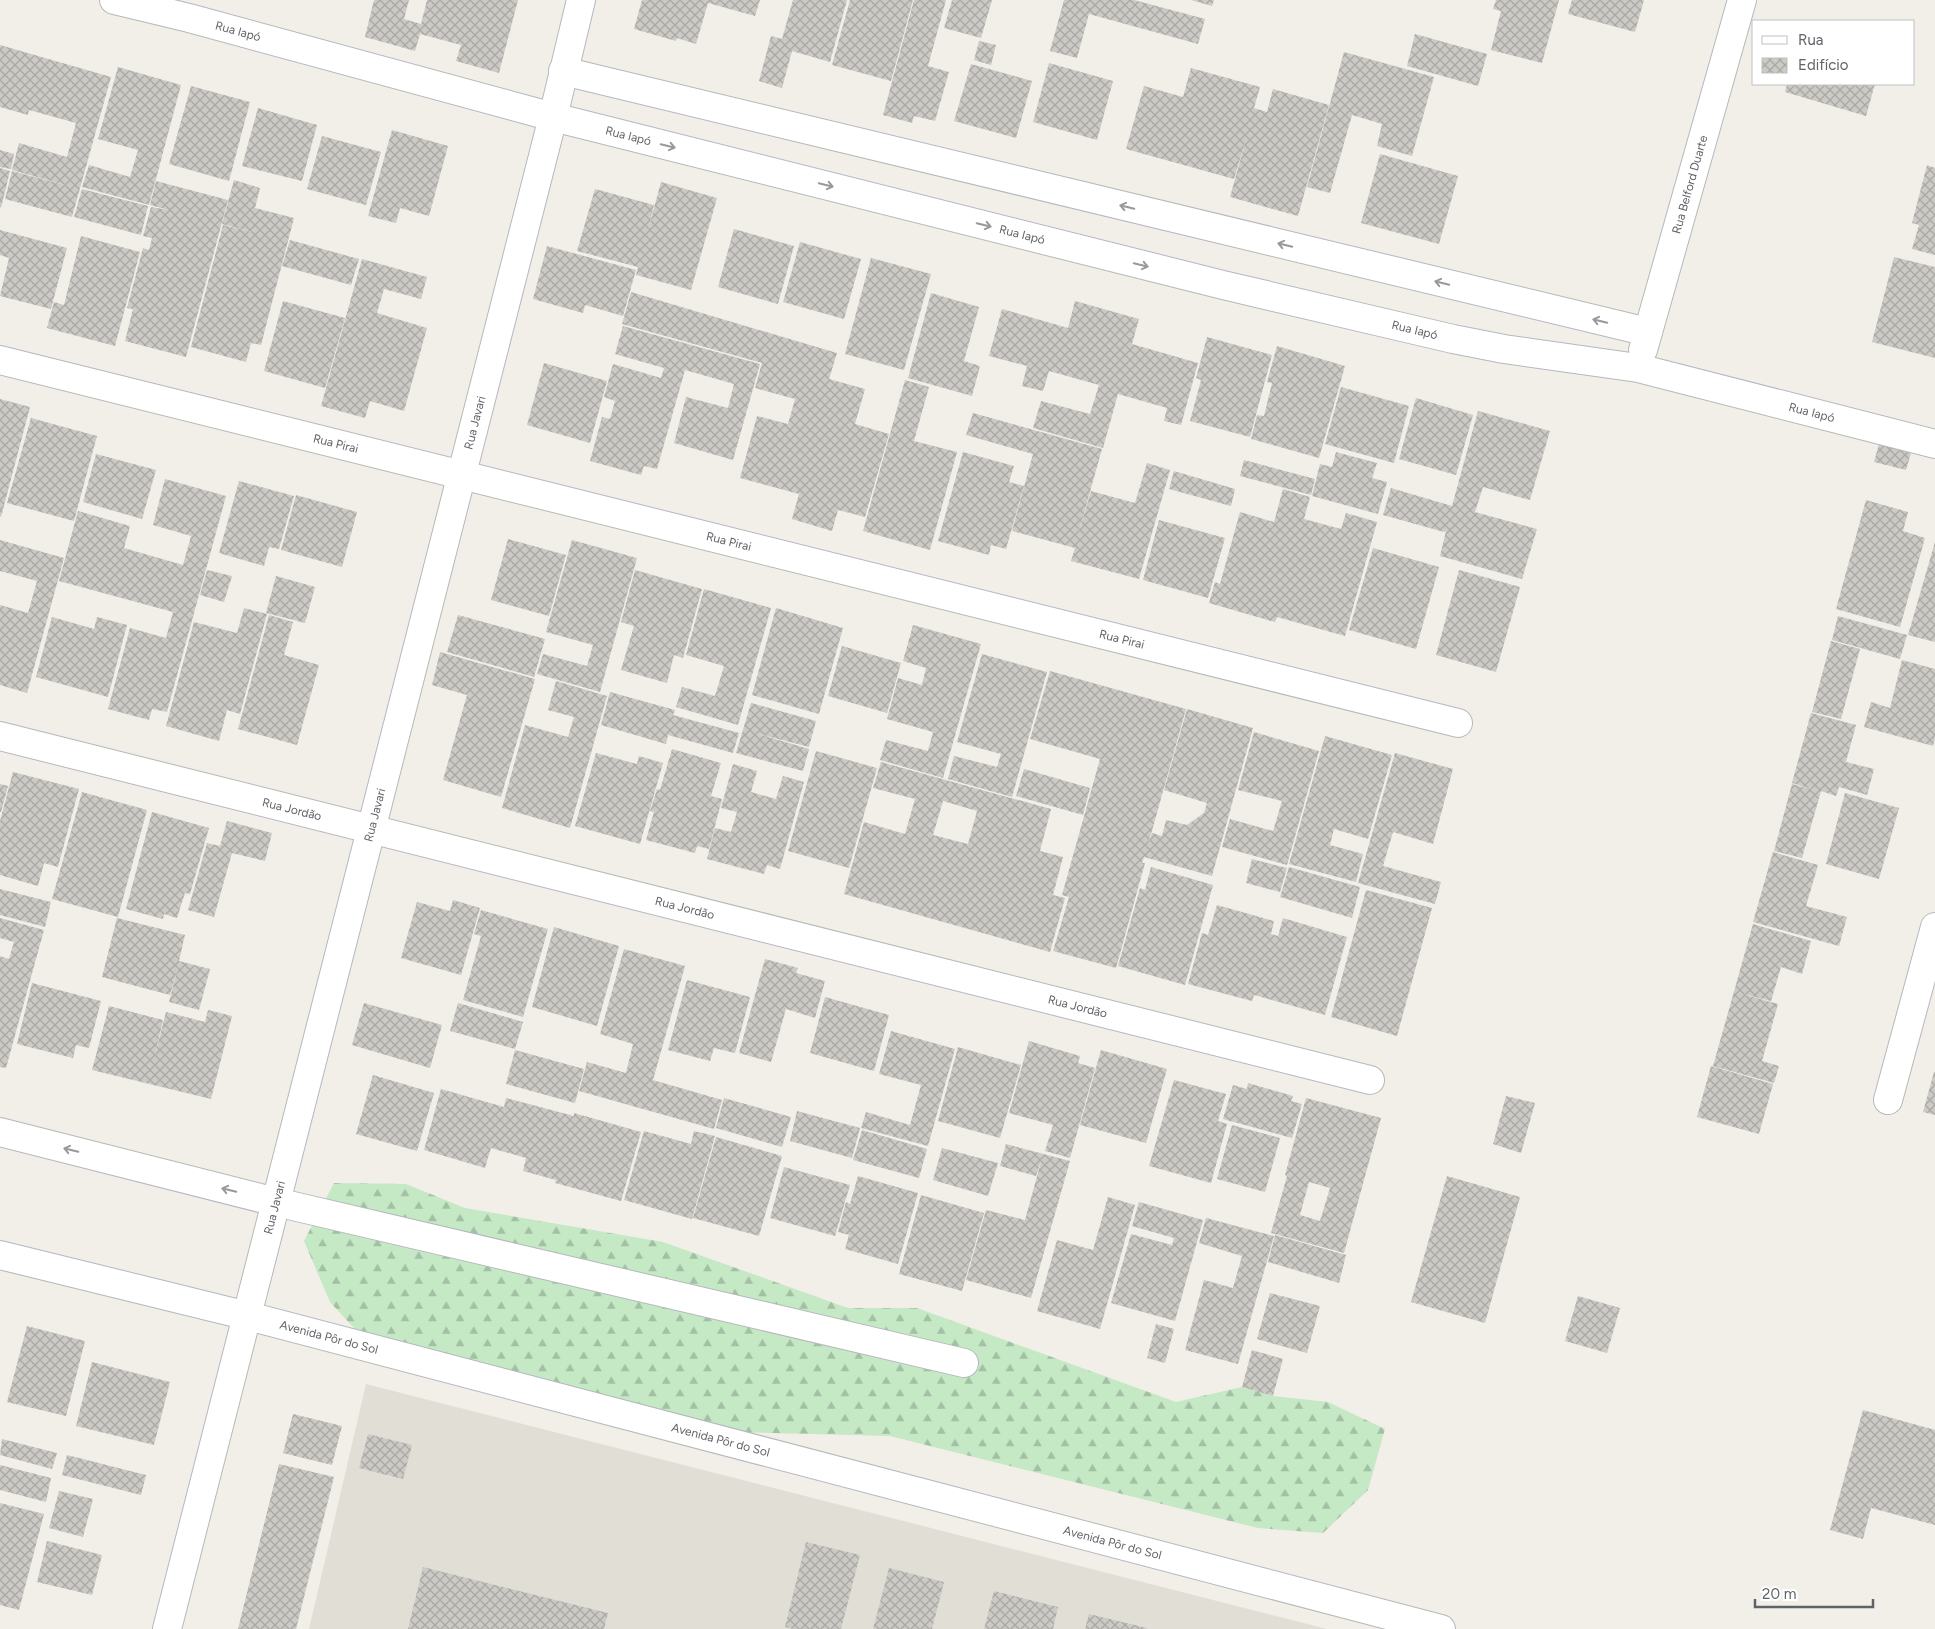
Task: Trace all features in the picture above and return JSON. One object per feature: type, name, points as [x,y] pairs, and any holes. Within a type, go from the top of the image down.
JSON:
[{"type":"street","name":"Rua Iapó","points":[[114,0],[192,9],[553,117],[1214,283],[1453,339],[1504,349],[1638,368],[1935,444]]},
{"type":"street","name":"Rua Javari","points":[[167,1629],[553,117],[581,0]]},
{"type":"street","name":"Rua Belford Duarte","points":[[1638,368],[1742,0]]},
{"type":"street","points":[[563,71],[1648,332]]},
{"type":"street","name":"Rua Pirai","points":[[0,360],[1458,723]]},
{"type":"street","name":"Rua Jordão","points":[[0,736],[1370,1080]]},
{"type":"street","points":[[1888,1100],[1935,928]]},
{"type":"street","points":[[0,1132],[276,1202],[964,1363]]},
{"type":"street","name":"Avenida Pôr do Sol","points":[[0,1255],[248,1316],[1441,1629]]},
{"type":"shaded area","points":[[366,1384],[1327,1629],[309,1629]]},
{"type":"green space","points":[[334,1183],[406,1184],[465,1208],[663,1242],[848,1308],[917,1308],[1176,1402],[1242,1387],[1273,1396],[1328,1402],[1385,1429],[1368,1490],[1323,1533],[1258,1528],[890,1436],[691,1431],[375,1351],[330,1302],[304,1241]]},
{"type":"building","points":[[374,0],[409,0],[404,19],[421,24],[427,0],[518,0],[499,73],[456,61],[461,45],[420,34],[415,51],[365,37]]},
{"type":"building","points":[[642,0],[760,0],[755,16],[708,3],[696,44],[677,38],[676,41],[634,29]]},
{"type":"building","points":[[793,0],[847,0],[830,62],[792,51],[782,88],[759,81],[771,36],[782,39]]},
{"type":"building","points":[[850,0],[913,0],[891,81],[832,65]]},
{"type":"building","points":[[914,0],[946,0],[928,66],[949,72],[935,121],[914,116],[912,123],[883,115]]},
{"type":"building","points":[[952,0],[992,0],[981,38],[944,28]]},
{"type":"building","points":[[1064,0],[1134,0],[1205,19],[1198,44],[1089,14],[1077,58],[1050,51]]},
{"type":"building","points":[[1191,0],[1214,0],[1212,6]]},
{"type":"building","points":[[1496,0],[1559,0],[1542,63],[1491,50],[1501,11],[1493,9]]},
{"type":"building","points":[[1572,0],[1644,0],[1635,32],[1568,14]]},
{"type":"building","points":[[1415,34],[1487,54],[1478,86],[1407,66]]},
{"type":"building","points":[[979,41],[996,45],[991,65],[974,60]]},
{"type":"building","points":[[0,45],[111,77],[72,217],[5,199],[12,171],[76,188],[12,170],[19,143],[67,157],[76,123],[29,110],[28,115],[0,107]]},
{"type":"building","points":[[1344,52],[1434,77],[1412,156],[1377,146],[1382,124],[1352,115],[1330,193],[1307,187]]},
{"type":"building","points":[[1049,63],[1113,81],[1097,140],[1033,122]]},
{"type":"building","points":[[971,64],[1032,81],[1016,138],[954,121]]},
{"type":"building","points":[[118,67],[181,85],[149,205],[82,187],[89,165],[130,177],[138,150],[98,139]]},
{"type":"building","points":[[1191,68],[1260,87],[1254,108],[1267,112],[1273,89],[1329,105],[1298,216],[1230,197],[1247,136],[1234,179],[1126,149],[1144,86],[1183,97]]},
{"type":"building","points":[[1787,85],[1875,85],[1866,116],[1785,92]]},
{"type":"building","points":[[191,86],[250,102],[229,181],[169,164]]},
{"type":"building","points":[[258,108],[317,125],[302,181],[242,166]]},
{"type":"building","points":[[392,130],[448,146],[429,216],[400,208],[396,223],[368,216]]},
{"type":"building","points":[[322,136],[381,152],[366,205],[307,189]]},
{"type":"building","points":[[0,150],[14,154],[11,169],[0,167]]},
{"type":"building","points":[[1380,154],[1458,176],[1439,244],[1361,223]]},
{"type":"building","points":[[1927,165],[1935,168],[1935,255],[1912,249],[1919,225],[1912,223]]},
{"type":"building","points":[[0,168],[10,171],[1,208],[0,207]]},
{"type":"building","points":[[234,180],[260,188],[255,208],[294,218],[261,345],[251,343],[246,362],[191,347],[223,225],[252,232],[222,224]]},
{"type":"building","points":[[156,181],[228,200],[186,357],[125,341],[133,309],[127,308],[143,248],[149,250],[152,238],[143,236],[151,207],[169,210],[150,205]]},
{"type":"building","points":[[661,182],[717,198],[691,290],[636,275],[638,267],[577,251],[595,189],[654,205],[648,230]]},
{"type":"building","points":[[82,189],[148,206],[141,235],[74,217]]},
{"type":"building","points":[[734,229],[794,246],[778,304],[718,287]]},
{"type":"building","points":[[0,230],[67,248],[51,309],[0,296],[9,258],[0,255]]},
{"type":"building","points":[[81,236],[140,252],[115,346],[47,328],[54,302],[64,305]]},
{"type":"building","points":[[290,240],[359,259],[351,285],[282,266]]},
{"type":"building","points":[[800,242],[861,259],[844,319],[783,302]]},
{"type":"building","points":[[547,246],[636,270],[623,316],[585,305],[583,313],[533,299]]},
{"type":"building","points":[[1894,257],[1935,267],[1935,358],[1872,342]]},
{"type":"building","points":[[871,258],[931,274],[904,370],[845,354]]},
{"type":"building","points":[[362,259],[427,277],[421,299],[384,289],[377,313],[427,328],[404,411],[370,401],[365,418],[321,406]]},
{"type":"building","points":[[631,292],[837,353],[829,379],[865,389],[855,424],[889,434],[865,517],[838,510],[832,531],[792,519],[799,494],[740,478],[757,416],[788,424],[795,399],[755,388],[762,363],[622,324]]},
{"type":"building","points":[[931,293],[979,307],[964,361],[980,366],[972,396],[908,378]]},
{"type":"building","points":[[283,301],[345,318],[325,388],[264,371]]},
{"type":"building","points":[[1075,301],[1139,319],[1132,344],[1198,363],[1181,425],[1164,421],[1167,408],[1118,394],[1103,448],[1033,428],[1041,401],[1090,414],[1099,385],[1049,371],[1043,391],[1022,386],[1027,366],[989,356],[1002,309],[1068,328]]},
{"type":"building","points":[[623,326],[760,364],[733,460],[674,443],[686,397],[728,408],[734,384],[685,370],[657,469],[644,466],[641,475],[590,461],[602,417],[610,419],[615,401],[604,397],[613,364],[661,378],[664,368],[615,354]]},
{"type":"building","points":[[1207,337],[1272,355],[1250,437],[1190,421],[1201,380],[1196,378]]},
{"type":"building","points":[[1277,346],[1345,366],[1319,458],[1251,439],[1257,415],[1264,416],[1272,383],[1267,382]]},
{"type":"building","points":[[544,363],[607,381],[590,443],[527,425]]},
{"type":"building","points":[[905,380],[929,387],[914,441],[957,452],[930,550],[863,531]]},
{"type":"building","points":[[1341,387],[1409,406],[1394,463],[1325,444]]},
{"type":"building","points":[[1416,398],[1473,415],[1456,475],[1399,459]]},
{"type":"building","points":[[0,399],[30,407],[1,517],[0,516]]},
{"type":"building","points":[[1478,411],[1550,431],[1530,500],[1483,487],[1475,512],[1537,529],[1522,579],[1440,556],[1446,531],[1383,515],[1391,488],[1452,506]]},
{"type":"building","points":[[973,413],[1102,449],[1077,538],[1091,491],[1135,503],[1147,463],[1170,470],[1139,579],[1071,561],[1075,548],[1012,531],[1033,454],[966,435]]},
{"type":"building","points":[[31,418],[97,436],[74,521],[7,503]]},
{"type":"building","points":[[1879,444],[1911,453],[1906,470],[1874,462]]},
{"type":"building","points":[[963,452],[1014,466],[1009,482],[1024,486],[1006,549],[991,545],[989,555],[938,541]]},
{"type":"building","points":[[1336,452],[1377,463],[1372,478],[1387,482],[1378,514],[1312,496],[1320,464],[1332,467]]},
{"type":"building","points":[[96,454],[156,470],[142,519],[83,502]]},
{"type":"building","points":[[1244,460],[1315,479],[1311,495],[1240,476]]},
{"type":"building","points":[[1174,471],[1235,489],[1231,506],[1169,489]]},
{"type":"building","points":[[165,479],[226,496],[167,712],[152,709],[149,720],[108,709],[130,628],[166,638],[173,612],[59,581],[78,511],[130,526],[124,548],[183,565],[191,536],[153,525]]},
{"type":"building","points":[[239,481],[294,496],[279,549],[269,547],[264,566],[219,553]]},
{"type":"building","points":[[1283,489],[1310,497],[1304,519],[1341,529],[1346,513],[1377,522],[1345,636],[1277,617],[1275,622],[1209,603],[1215,582],[1220,584],[1240,512],[1274,522]]},
{"type":"building","points":[[296,495],[357,512],[342,567],[281,550]]},
{"type":"building","points":[[1866,500],[1908,512],[1903,531],[1925,538],[1900,627],[1836,609]]},
{"type":"building","points":[[1159,520],[1225,538],[1208,598],[1143,580]]},
{"type":"building","points":[[508,539],[566,555],[549,616],[491,600]]},
{"type":"building","points":[[0,540],[64,558],[27,693],[0,685],[0,605],[28,613],[37,581],[0,571]]},
{"type":"building","points":[[572,540],[637,558],[600,692],[537,674],[543,654],[587,666],[593,645],[546,632]]},
{"type":"building","points":[[1935,542],[1935,642],[1908,635]]},
{"type":"building","points":[[1373,548],[1439,567],[1416,649],[1349,630]]},
{"type":"building","points":[[207,570],[232,576],[224,602],[200,595]]},
{"type":"building","points":[[635,570],[702,589],[683,658],[674,655],[667,683],[621,670],[634,626],[621,622]]},
{"type":"building","points":[[1459,570],[1520,587],[1496,672],[1436,655]]},
{"type":"building","points":[[276,576],[315,587],[305,623],[266,613]]},
{"type":"building","points":[[704,589],[771,608],[738,725],[676,707],[682,687],[715,696],[724,666],[686,655]]},
{"type":"building","points":[[244,608],[267,614],[240,714],[227,710],[219,741],[166,726],[194,622],[237,633]]},
{"type":"building","points":[[776,608],[843,628],[819,714],[752,695]]},
{"type":"building","points":[[269,615],[293,622],[284,655],[319,665],[297,745],[238,729]]},
{"type":"building","points":[[458,615],[545,639],[534,677],[447,652]]},
{"type":"building","points":[[1838,616],[1907,635],[1900,659],[1832,640]]},
{"type":"building","points":[[52,617],[94,629],[97,617],[127,625],[108,697],[36,677]]},
{"type":"building","points":[[913,625],[981,644],[943,778],[880,760],[886,740],[928,751],[933,732],[887,719],[898,678],[922,685],[926,668],[903,661]]},
{"type":"building","points":[[1831,641],[1860,649],[1841,719],[1812,712]]},
{"type":"building","points":[[842,646],[901,663],[887,713],[828,696]]},
{"type":"building","points":[[440,652],[535,679],[501,797],[443,780],[467,695],[432,685]]},
{"type":"building","points":[[982,654],[1047,672],[1012,797],[948,779],[954,756],[997,767],[1001,754],[957,742]]},
{"type":"building","points":[[1902,660],[1935,669],[1935,739],[1933,746],[1864,727],[1871,702],[1890,708]]},
{"type":"building","points":[[1050,671],[1186,709],[1148,845],[1152,833],[1162,836],[1166,820],[1187,825],[1204,813],[1207,803],[1164,790],[1187,709],[1253,728],[1212,876],[1144,857],[1142,863],[1145,863],[1116,968],[1053,951],[1069,897],[1062,895],[1100,759],[1030,739]]},
{"type":"building","points":[[556,681],[607,696],[570,828],[502,808],[525,725],[568,737],[574,717],[548,710]]},
{"type":"building","points":[[610,692],[675,710],[673,715],[739,733],[733,753],[668,735],[666,744],[601,725]]},
{"type":"building","points":[[751,703],[816,721],[809,747],[755,733],[809,749],[803,771],[736,753]]},
{"type":"building","points":[[1811,713],[1856,725],[1846,762],[1874,769],[1867,795],[1839,787],[1836,796],[1821,791],[1802,858],[1774,851],[1792,784],[1818,791],[1792,783]]},
{"type":"building","points":[[1254,732],[1319,751],[1287,865],[1222,847],[1230,819],[1273,831],[1282,801],[1238,790]]},
{"type":"building","points":[[1325,736],[1392,755],[1368,839],[1334,829],[1330,845],[1363,854],[1356,882],[1289,864]]},
{"type":"building","points":[[672,749],[721,763],[711,796],[722,799],[709,849],[697,846],[695,853],[646,840],[654,812],[650,811],[657,789],[660,790]]},
{"type":"building","points":[[816,751],[877,768],[849,868],[788,851]]},
{"type":"building","points":[[596,753],[637,764],[639,756],[663,763],[640,844],[575,826]]},
{"type":"building","points":[[1395,753],[1453,769],[1433,844],[1393,832],[1383,866],[1441,882],[1435,904],[1358,883]]},
{"type":"building","points":[[881,762],[1051,809],[1040,851],[1063,857],[1053,895],[1065,898],[1050,952],[844,894],[864,822],[905,834],[915,799],[873,788]],"holes":[[[943,801],[977,811],[968,844],[933,835]]]},
{"type":"building","points":[[733,764],[757,771],[751,792],[776,799],[783,776],[804,782],[780,869],[767,865],[764,874],[707,859],[715,828],[731,832],[737,812],[721,808]]},
{"type":"building","points":[[1024,769],[1090,788],[1083,815],[1016,796]]},
{"type":"building","points":[[13,772],[79,789],[58,867],[44,863],[38,886],[0,875],[0,821]]},
{"type":"building","points":[[0,784],[8,786],[1,812],[0,812]]},
{"type":"building","points":[[82,792],[147,810],[118,917],[52,899]]},
{"type":"building","points":[[1845,793],[1899,808],[1879,879],[1826,864]]},
{"type":"building","points":[[152,812],[209,828],[190,894],[185,893],[177,918],[164,914],[163,919],[126,909]]},
{"type":"building","points":[[227,821],[272,833],[265,861],[232,853],[214,917],[188,910],[207,843],[220,846]]},
{"type":"building","points":[[1773,852],[1818,865],[1806,906],[1847,917],[1839,946],[1753,922]]},
{"type":"building","points":[[1252,859],[1287,868],[1280,892],[1246,883]]},
{"type":"building","points":[[1151,867],[1213,885],[1185,985],[1118,966],[1140,888],[1145,890]]},
{"type":"building","points":[[1289,867],[1360,887],[1352,918],[1280,897]]},
{"type":"building","points":[[0,889],[51,902],[45,927],[0,915]]},
{"type":"building","points":[[1366,890],[1432,908],[1397,1036],[1331,1017]]},
{"type":"building","points":[[453,900],[480,908],[461,975],[401,958],[417,902],[450,911]]},
{"type":"building","points":[[1217,905],[1274,921],[1271,934],[1278,936],[1283,918],[1347,937],[1325,1015],[1254,995],[1252,1001],[1188,984],[1202,933],[1208,935]]},
{"type":"building","points":[[481,910],[548,929],[523,1017],[463,1000],[481,936],[474,934]]},
{"type":"building","points":[[0,918],[44,930],[6,1068],[0,1067],[0,956],[9,959],[14,942],[0,938]]},
{"type":"building","points":[[117,918],[185,935],[179,961],[210,969],[199,1010],[169,1002],[179,963],[170,995],[102,977]]},
{"type":"building","points":[[1753,924],[1811,941],[1802,974],[1781,967],[1771,1001],[1739,993],[1778,1004],[1762,1061],[1779,1066],[1774,1083],[1713,1066]]},
{"type":"building","points":[[554,927],[619,946],[597,1026],[532,1007]]},
{"type":"building","points":[[624,949],[685,966],[653,1080],[722,1100],[714,1129],[579,1091],[587,1062],[626,1073],[633,1044],[600,1034]]},
{"type":"building","points":[[765,959],[798,968],[796,973],[825,981],[815,1018],[786,1009],[771,1062],[739,1053]]},
{"type":"building","points":[[687,980],[750,997],[735,1053],[714,1048],[710,1061],[668,1050]]},
{"type":"building","points":[[32,983],[101,1001],[89,1048],[76,1045],[73,1058],[17,1044]]},
{"type":"building","points":[[825,997],[889,1015],[874,1071],[810,1053]]},
{"type":"building","points":[[364,1003],[442,1025],[430,1068],[352,1045]]},
{"type":"building","points":[[458,1003],[523,1022],[515,1049],[450,1031]]},
{"type":"building","points":[[109,1006],[163,1020],[154,1059],[166,1012],[205,1022],[208,1010],[232,1016],[211,1099],[92,1070]]},
{"type":"building","points":[[891,1031],[955,1049],[928,1146],[861,1128],[866,1112],[910,1125],[921,1085],[879,1074]]},
{"type":"building","points":[[1029,1041],[1080,1056],[1078,1063],[1095,1068],[1070,1158],[1045,1151],[1053,1125],[1009,1113]]},
{"type":"building","points":[[958,1047],[1021,1065],[1000,1138],[938,1121]]},
{"type":"building","points":[[515,1050],[584,1069],[575,1103],[506,1084]]},
{"type":"building","points":[[1101,1050],[1167,1069],[1146,1143],[1080,1125]]},
{"type":"building","points":[[1711,1066],[1773,1084],[1759,1134],[1697,1117]]},
{"type":"building","points":[[1935,1072],[1935,1115],[1923,1112]]},
{"type":"building","points":[[373,1075],[434,1093],[417,1151],[356,1134]]},
{"type":"building","points":[[1174,1080],[1226,1094],[1218,1121],[1227,1124],[1211,1183],[1149,1166]]},
{"type":"building","points":[[1248,1083],[1293,1096],[1291,1101],[1302,1104],[1292,1138],[1223,1119],[1233,1085],[1247,1089]]},
{"type":"building","points":[[441,1089],[504,1107],[506,1098],[574,1116],[574,1113],[641,1132],[621,1201],[555,1183],[556,1180],[523,1171],[526,1158],[491,1148],[485,1168],[424,1150]]},
{"type":"building","points":[[1506,1096],[1535,1103],[1521,1153],[1493,1144]]},
{"type":"building","points":[[724,1098],[791,1117],[782,1147],[716,1128]]},
{"type":"building","points":[[1306,1098],[1381,1118],[1344,1253],[1271,1233],[1287,1176],[1285,1175]],"holes":[[[1309,1182],[1330,1188],[1320,1221],[1300,1215]]]},
{"type":"building","points":[[797,1111],[860,1128],[852,1158],[790,1141]]},
{"type":"building","points":[[1232,1125],[1280,1138],[1265,1192],[1217,1179]]},
{"type":"building","points":[[862,1130],[927,1149],[919,1178],[853,1160]]},
{"type":"building","points":[[644,1131],[691,1144],[694,1131],[715,1136],[692,1219],[624,1200]]},
{"type":"building","points":[[716,1137],[782,1156],[759,1236],[693,1218]]},
{"type":"building","points":[[1006,1144],[1070,1161],[1031,1298],[966,1280],[986,1210],[1025,1220],[1042,1158],[1036,1176],[1000,1166]]},
{"type":"building","points":[[942,1148],[998,1163],[988,1196],[933,1180]]},
{"type":"building","points":[[784,1167],[850,1185],[835,1236],[770,1218]]},
{"type":"building","points":[[858,1176],[918,1193],[898,1264],[845,1249],[849,1235],[838,1232],[846,1202],[850,1204]]},
{"type":"building","points":[[1447,1176],[1520,1197],[1485,1323],[1411,1302]]},
{"type":"building","points":[[921,1195],[984,1213],[962,1291],[899,1274]]},
{"type":"building","points":[[1108,1197],[1135,1205],[1100,1329],[1037,1311],[1057,1240],[1093,1250]]},
{"type":"building","points":[[1139,1202],[1203,1220],[1175,1321],[1111,1303],[1131,1234],[1172,1245],[1174,1238],[1132,1226]]},
{"type":"building","points":[[1206,1218],[1274,1236],[1238,1364],[1185,1350],[1204,1280],[1233,1288],[1242,1256],[1199,1243]]},
{"type":"building","points":[[1275,1235],[1346,1255],[1339,1283],[1268,1262]]},
{"type":"building","points":[[1270,1293],[1320,1306],[1307,1353],[1257,1339]]},
{"type":"building","points":[[1578,1296],[1620,1308],[1607,1353],[1565,1341]]},
{"type":"building","points":[[1156,1324],[1174,1329],[1165,1363],[1147,1358]]},
{"type":"building","points":[[27,1326],[85,1341],[66,1416],[7,1402]]},
{"type":"building","points":[[1252,1350],[1283,1359],[1273,1396],[1242,1387]]},
{"type":"building","points":[[92,1362],[170,1382],[154,1445],[76,1426]]},
{"type":"building","points":[[1863,1410],[1935,1430],[1935,1525],[1871,1508],[1863,1539],[1830,1530]]},
{"type":"building","points":[[293,1414],[342,1426],[332,1465],[283,1453]]},
{"type":"building","points":[[368,1434],[412,1445],[403,1479],[359,1468]]},
{"type":"building","points":[[2,1439],[57,1453],[52,1469],[0,1455]]},
{"type":"building","points":[[67,1455],[146,1475],[141,1495],[62,1475]]},
{"type":"building","points":[[279,1464],[334,1477],[296,1629],[238,1629]]},
{"type":"building","points":[[0,1465],[51,1478],[46,1502],[0,1490]]},
{"type":"building","points":[[59,1491],[93,1499],[83,1537],[49,1528]]},
{"type":"building","points":[[0,1503],[44,1514],[19,1610],[0,1605]]},
{"type":"building","points":[[47,1541],[102,1555],[92,1595],[37,1582]]},
{"type":"building","points":[[806,1542],[860,1555],[841,1629],[793,1629],[785,1627]]},
{"type":"building","points":[[423,1567],[608,1613],[604,1629],[408,1629]]},
{"type":"building","points":[[889,1568],[944,1582],[932,1629],[873,1629]]},
{"type":"building","points":[[994,1591],[1058,1607],[1053,1629],[984,1629]]},
{"type":"building","points":[[1089,1614],[1147,1628],[1085,1629]]}]
